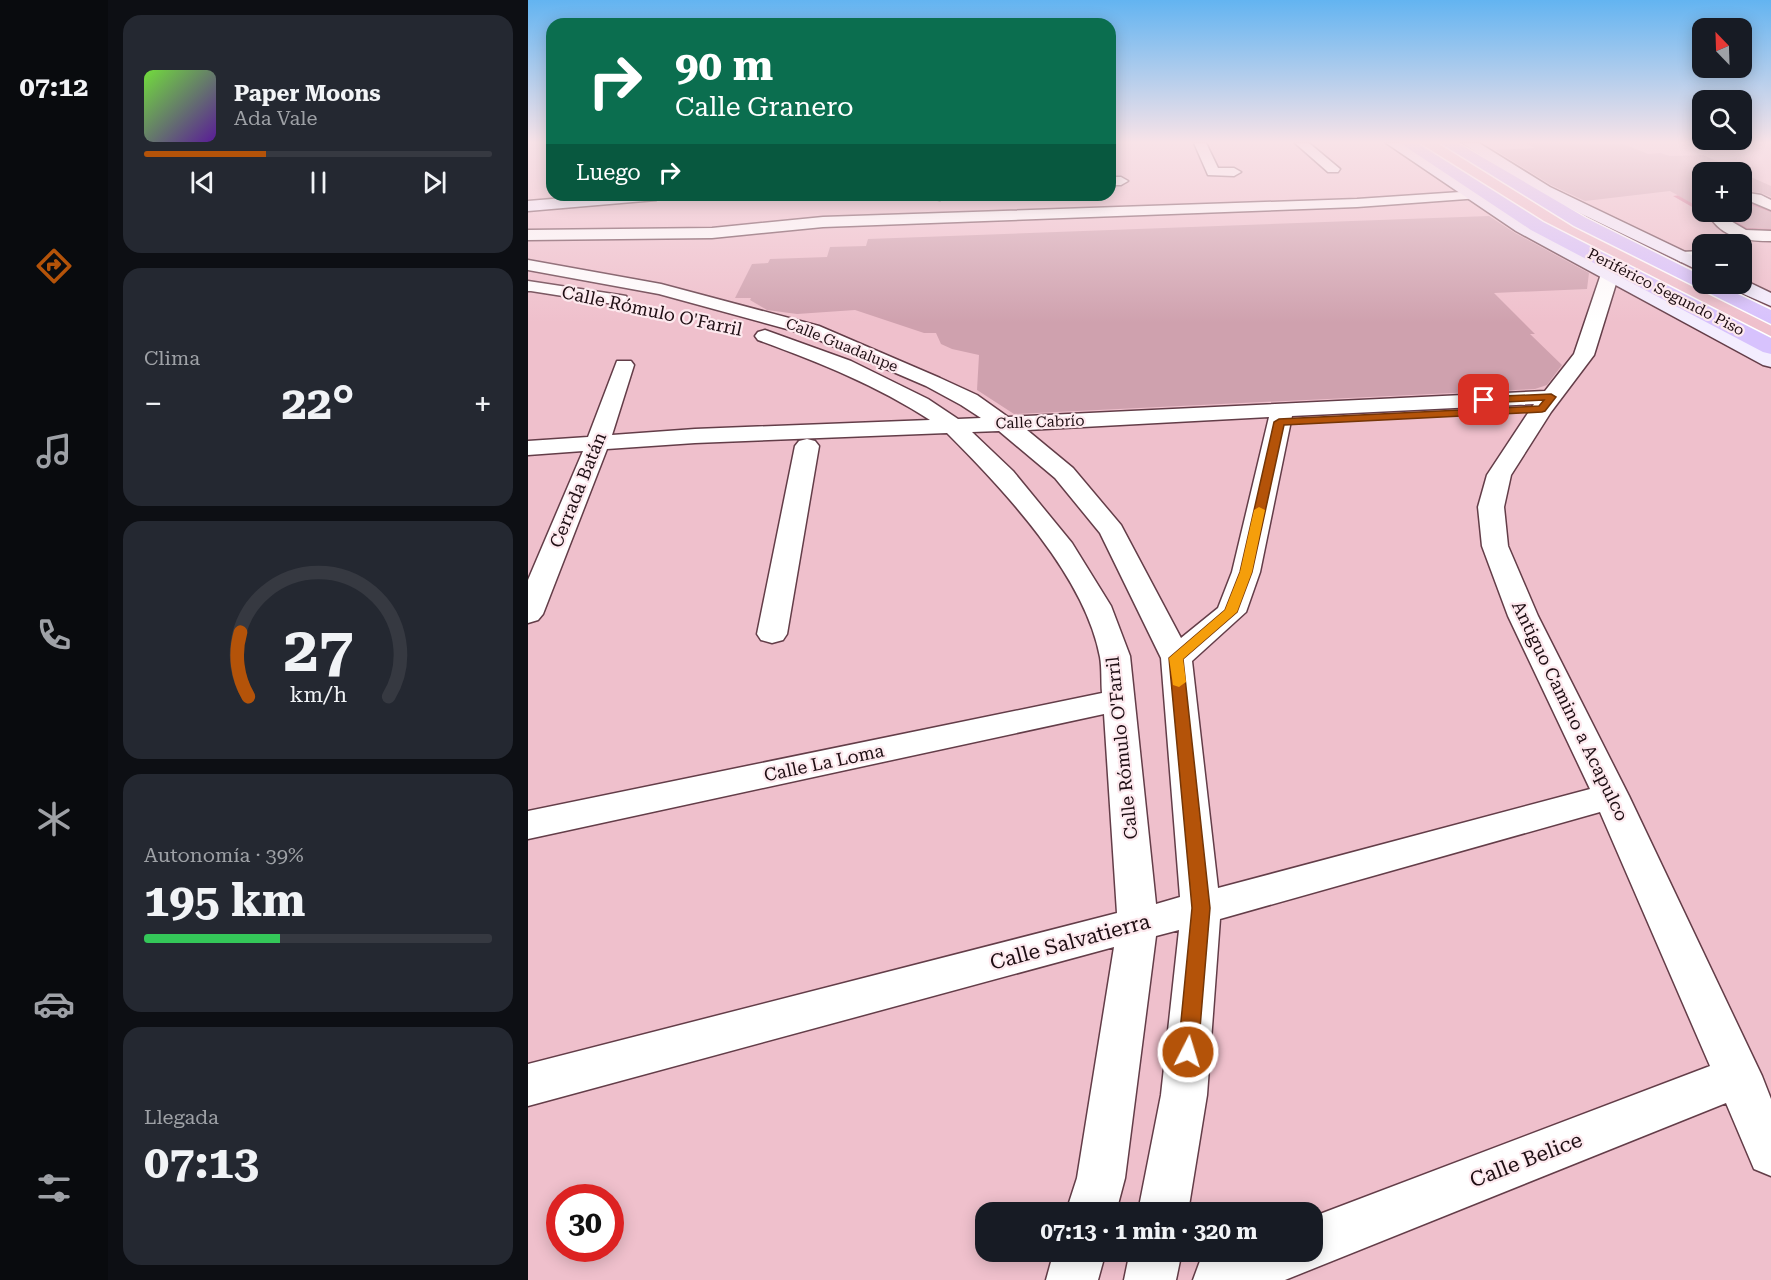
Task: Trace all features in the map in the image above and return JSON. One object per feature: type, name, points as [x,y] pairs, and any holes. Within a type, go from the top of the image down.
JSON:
[{"type":"highway","name":"Periférico Segundo Piso","points":[[1501,203],[1537,226],[1771,347]]},
{"type":"highway","points":[[1507,203],[1771,339]]},
{"type":"highway","points":[[1548,203],[1580,222],[1692,272]]},
{"type":"highway","name":"Periférico Segundo Piso","points":[[1563,203],[1692,268]]},
{"type":"highway","points":[[1740,294],[1771,313]]},
{"type":"highway","points":[[1740,294],[1771,318]]},
{"type":"highway","name":"Periférico Segundo Piso","points":[[1744,294],[1771,307]]},
{"type":"main road","points":[[528,206],[566,203]]},
{"type":"main road","points":[[1495,203],[1522,226],[1771,360]]},
{"type":"main road","points":[[1570,203],[1692,262]]},
{"type":"main road","points":[[1746,294],[1771,300]]},
{"type":"street","points":[[528,235],[712,233],[823,222],[1359,203]]},
{"type":"street","points":[[1722,222],[1745,236],[1771,236]]},
{"type":"street","points":[[1681,257],[1692,256]]},
{"type":"street","name":"Calle Guadalupe","points":[[528,265],[661,289],[812,330],[933,382],[969,400],[1013,430]]},
{"type":"street","name":"Antiguo Camino a Acapulco","points":[[1610,274],[1584,355],[1546,403],[1499,475],[1491,507],[1495,546],[1523,616],[1611,796],[1771,1152]]},
{"type":"street","name":"Calle Rómulo O'Farril","points":[[528,286],[635,303]]},
{"type":"street","name":"Calle Rómulo O'Farril","points":[[657,308],[742,329],[844,365],[920,404],[959,432],[1004,476],[1063,549],[1096,606],[1115,656],[1138,924],[1101,1178],[1095,1202]]},
{"type":"street","name":"Cerrada Batán","points":[[528,614],[594,450],[624,365]]},
{"type":"street","name":"Calle Cabrío","points":[[528,465],[594,450],[1546,403]]},
{"type":"street","points":[[1176,658],[1231,612],[1246,572],[1281,417]]},
{"type":"street","points":[[1013,430],[1064,473],[1112,531],[1176,658],[1201,908],[1184,1095],[1165,1202]]},
{"type":"street","name":"Calle Cabrío","points":[[528,448],[594,450],[807,446],[959,432]]},
{"type":"street","points":[[772,634],[807,446]]},
{"type":"street","name":"Calle La Loma","points":[[528,825],[1120,700]]},
{"type":"street","name":"Calle Salvatierra","points":[[528,1085],[1201,908],[1611,796]]},
{"type":"street","name":"Calle Belice","points":[[1323,1239],[1738,1076]]},
{"type":"street","points":[[1072,1280],[1077,1262]]},
{"type":"street","points":[[1150,1280],[1154,1262]]},
{"type":"street","points":[[1219,1280],[1265,1262]]},
{"type":"shaded area","points":[[1752,203],[1771,204],[1771,237],[1752,238],[1752,234],[1739,234],[1718,222],[1752,222]]},
{"type":"building","points":[[1752,205],[1771,212],[1771,229],[1747,228],[1737,222],[1752,222]]},
{"type":"building","points":[[1489,216],[1515,233],[1589,273],[1587,289],[1494,293],[1535,334],[1530,334],[1562,365],[1547,385],[1535,389],[1014,414],[977,390],[979,355],[941,344],[936,333],[924,333],[855,310],[797,314],[767,310],[750,300],[751,298],[735,298],[752,264],[768,263],[770,259],[827,257],[830,247],[866,246],[868,239]]},
{"type":"slow traffic","points":[[1179,682],[1176,658],[1231,612],[1246,572],[1259,510]]},
{"type":"route","points":[[1188,1052],[1201,908],[1176,658],[1231,612],[1246,572],[1279,422],[1542,409],[1551,397],[1484,400]]}]
